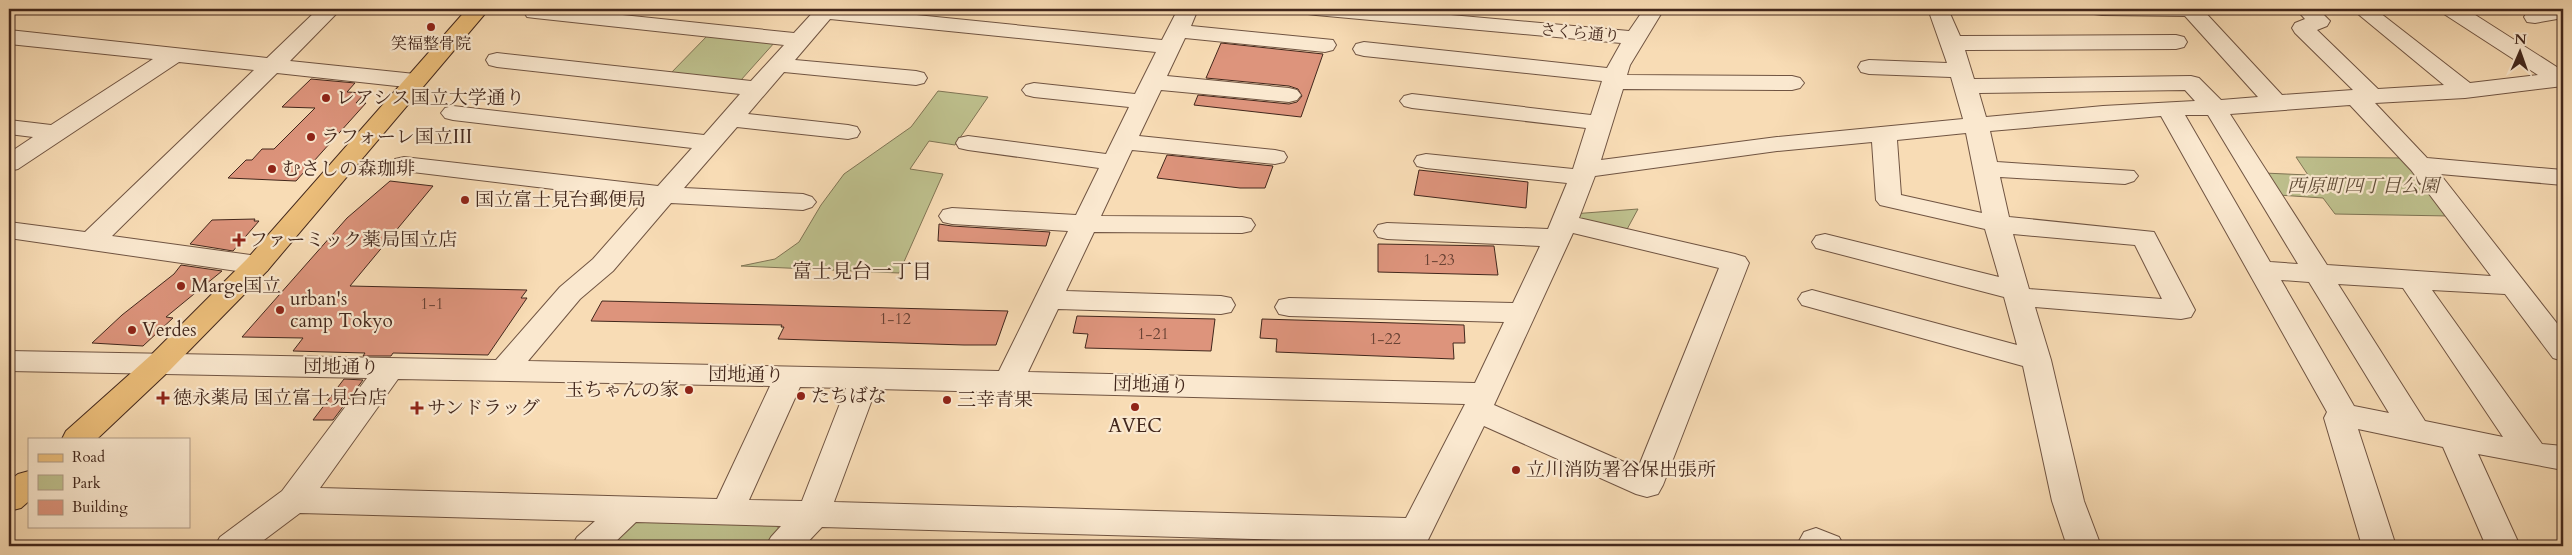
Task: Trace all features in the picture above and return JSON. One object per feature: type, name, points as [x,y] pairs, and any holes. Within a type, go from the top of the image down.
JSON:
[{"type":"main road","points":[[78,438],[160,363],[257,264],[478,9]]},
{"type":"main road","points":[[9,499],[28,484]]},
{"type":"street","points":[[91,242],[330,9]]},
{"type":"street","points":[[1010,381],[1047,300],[1188,9]]},
{"type":"street","name":"さくら通り","points":[[1316,9],[1634,38]]},
{"type":"street","points":[[294,500],[813,515],[1202,536],[1411,539],[1480,402],[1560,230],[1584,174],[1619,65],[1634,38],[1654,9]]},
{"type":"street","points":[[1938,9],[1952,43],[1977,126],[1997,224],[2036,360],[2068,501],[2084,546]]},
{"type":"street","points":[[2102,9],[2190,9],[2276,102]]},
{"type":"street","points":[[2306,9],[2319,21],[2303,28],[2365,97],[2563,351]]},
{"type":"street","points":[[2362,9],[2465,91]]},
{"type":"street","points":[[2452,9],[2562,79]]},
{"type":"street","points":[[504,370],[570,293],[597,272],[665,196],[826,10],[1174,39],[1325,44]]},
{"type":"street","points":[[535,12],[801,40]]},
{"type":"street","points":[[2535,17],[2563,12]]},
{"type":"street","points":[[9,37],[415,81]]},
{"type":"street","points":[[1952,43],[2176,42]]},
{"type":"street","points":[[1364,49],[1615,79],[1792,83]]},
{"type":"street","points":[[9,164],[173,56]]},
{"type":"street","points":[[497,60],[758,89]]},
{"type":"street","points":[[779,65],[916,78]]},
{"type":"street","points":[[1869,67],[1962,78],[2191,83],[2215,108],[2414,428]]},
{"type":"street","points":[[1426,161],[1584,174],[1777,144],[1884,133],[2169,108],[2215,108],[2276,102],[2465,91],[2562,79]]},
{"type":"street","points":[[1034,90],[1289,95]]},
{"type":"street","points":[[1412,102],[1601,123]]},
{"type":"street","points":[[2169,108],[2344,415]]},
{"type":"street","points":[[453,112],[710,143]]},
{"type":"street","points":[[732,119],[848,132]]},
{"type":"street","points":[[9,127],[55,133]]},
{"type":"street","points":[[1825,242],[2018,294],[2181,310],[2145,238],[1997,224],[1889,200],[1884,133]]},
{"type":"street","points":[[968,143],[1119,152],[1275,157]]},
{"type":"street","points":[[404,164],[665,196],[804,202]]},
{"type":"street","points":[[2420,166],[2563,176]]},
{"type":"street","points":[[1986,169],[2125,176]]},
{"type":"street","points":[[952,216],[1084,224],[1242,225]]},
{"type":"street","points":[[9,230],[257,264]]},
{"type":"street","points":[[1387,231],[1560,230],[1736,263],[1647,484],[1480,402]]},
{"type":"street","points":[[2261,270],[2513,286]]},
{"type":"street","points":[[2412,281],[2532,454]]},
{"type":"street","points":[[1047,300],[1221,304]]},
{"type":"street","points":[[1812,300],[2036,360]]},
{"type":"street","points":[[1289,307],[1522,313]]},
{"type":"street","name":"団地通り","points":[[9,361],[1010,381],[1480,402]]},
{"type":"street","points":[[232,546],[294,500],[390,368]]},
{"type":"street","points":[[727,512],[790,376]]},
{"type":"street","points":[[783,546],[813,515],[865,378]]},
{"type":"street","points":[[2379,546],[2338,418],[2344,415],[2414,428],[2455,439],[2563,458]]},
{"type":"street","points":[[2455,439],[2503,546]]},
{"type":"street","points":[[589,546],[628,510]]},
{"type":"green space","points":[[709,34],[775,42],[741,80],[669,75]]},
{"type":"green space","points":[[938,91],[988,97],[955,145],[929,141],[910,169],[943,174],[899,273],[741,266],[775,259],[799,242],[821,205],[844,174],[911,127]]},
{"type":"green space","name":"西原町四丁目公園","points":[[2296,157],[2407,158],[2450,216],[2335,214],[2323,198],[2278,195],[2264,173],[2308,175]]},
{"type":"green space","points":[[1638,209],[1625,233],[1579,223],[1572,214]]},
{"type":"green space","points":[[632,519],[774,523],[781,531],[765,546],[600,546]]},
{"type":"building","points":[[1221,43],[1323,54],[1301,117],[1194,105],[1198,95],[1289,104],[1297,102],[1302,96],[1298,89],[1289,86],[1206,78]]},
{"type":"building","points":[[311,79],[355,83],[347,92],[365,93],[356,103],[366,103],[296,181],[228,178],[246,160],[252,160],[262,149],[274,149],[315,108],[282,107]]},
{"type":"building","points":[[1167,155],[1273,166],[1265,188],[1240,188],[1157,178]]},
{"type":"building","points":[[1419,170],[1528,182],[1526,208],[1414,195]]},
{"type":"building","points":[[390,181],[433,186],[350,286],[527,290],[521,298],[527,298],[488,355],[393,353],[391,356],[363,356],[365,353],[293,351],[303,338],[242,337],[347,218]]},
{"type":"building","points":[[255,219],[254,221],[259,221],[233,251],[190,244],[212,220]]},
{"type":"building","points":[[939,224],[1050,232],[1046,246],[938,241]]},
{"type":"building","points":[[1378,244],[1494,246],[1498,275],[1378,272]]},
{"type":"building","points":[[181,265],[222,271],[166,317],[173,318],[143,346],[92,343],[122,315],[174,274]]},
{"type":"building","points":[[602,301],[1008,311],[996,345],[964,345],[778,339],[784,327],[781,327],[782,325],[591,321]]},
{"type":"building","points":[[1077,316],[1215,319],[1211,351],[1085,348],[1088,334],[1073,333]]},
{"type":"building","points":[[1262,319],[1464,325],[1465,343],[1453,343],[1454,359],[1276,352],[1277,339],[1260,338]]},
{"type":"building","points":[[344,379],[363,380],[333,420],[313,420]]},
{"type":"place","name":"笑福整骨院","points":[[431,27]]},
{"type":"place","name":"レアシス国立大学通り","points":[[326,98]]},
{"type":"place","name":"ラフォーレ国立III","points":[[311,137]]},
{"type":"place","name":"むさしの森珈琲","points":[[272,169]]},
{"type":"place","name":"国立富士見台郵便局","points":[[465,200]]},
{"type":"place","name":"ファーミック薬局国立店","points":[[239,240]]},
{"type":"place","name":"Marge国立","points":[[181,286]]},
{"type":"place","name":"urban's camp Tokyo","points":[[280,310]]},
{"type":"place","name":"Verdes","points":[[132,330]]},
{"type":"place","name":"玉ちゃんの家","points":[[689,390]]},
{"type":"place","name":"たちばな","points":[[801,396]]},
{"type":"place","name":"徳永薬局 国立富士見台店","points":[[163,398]]},
{"type":"place","name":"三幸青果","points":[[947,400]]},
{"type":"place","name":"AVEC","points":[[1135,407]]},
{"type":"place","name":"サンドラッグ","points":[[417,408]]},
{"type":"place","name":"立川消防署谷保出張所","points":[[1516,470]]},
{"type":"district","name":"富士見台一丁目","points":[[862,271]]}]
